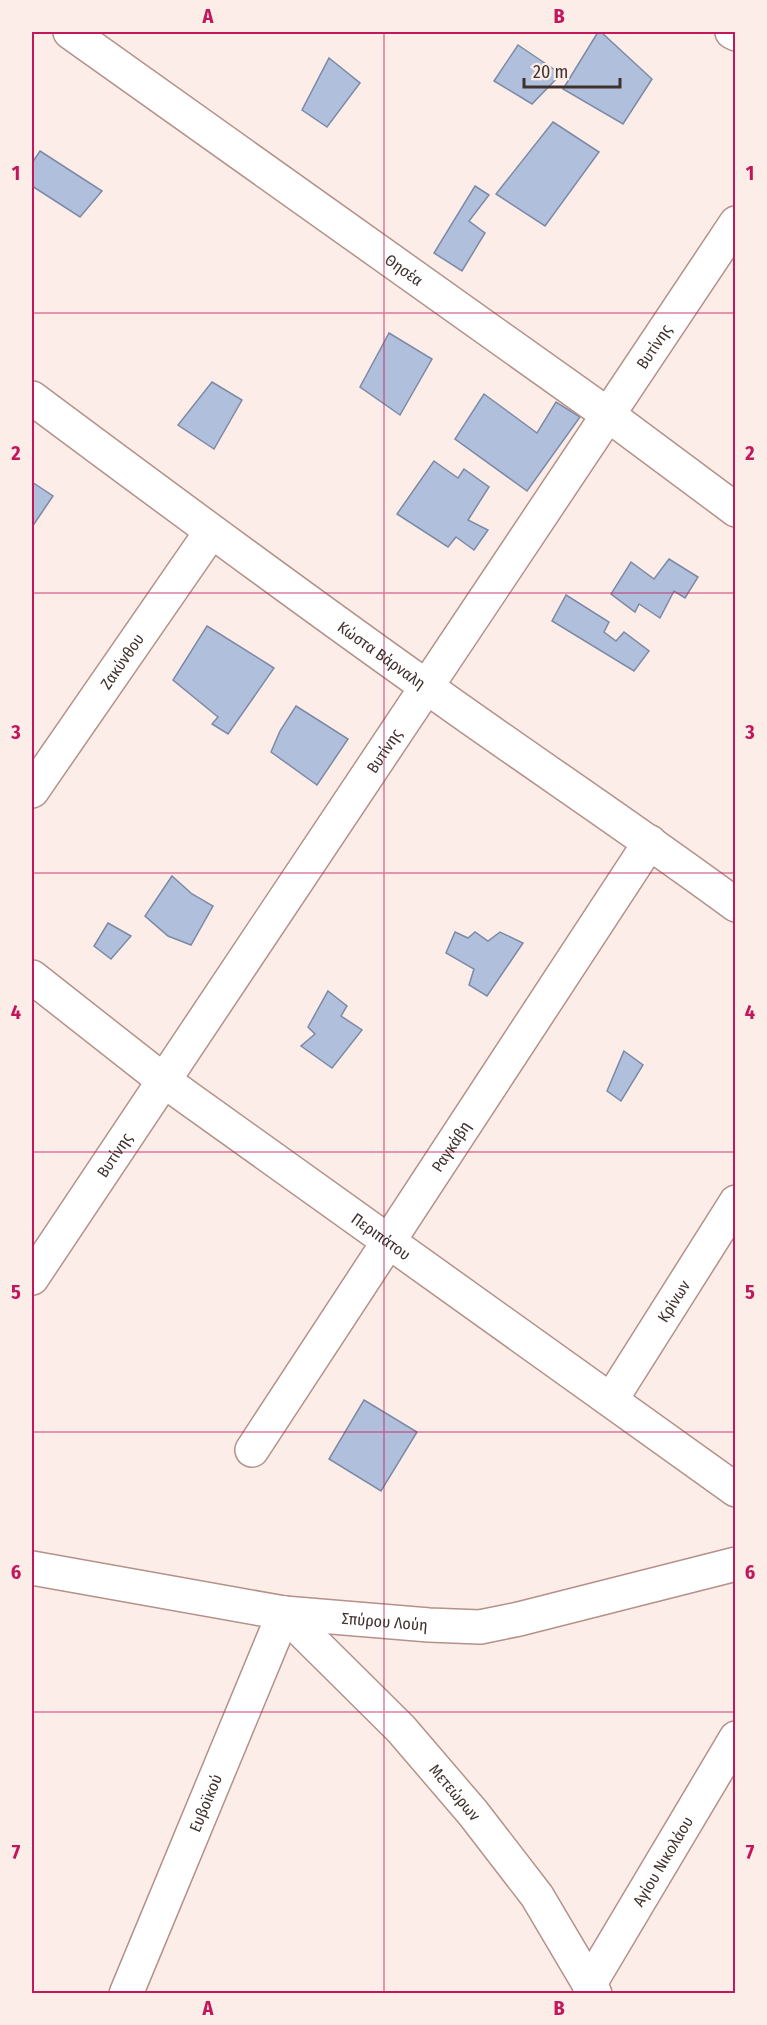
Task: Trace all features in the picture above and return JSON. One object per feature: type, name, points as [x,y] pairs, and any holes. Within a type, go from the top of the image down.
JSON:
[{"type":"street","name":"Θησέα","points":[[69,32],[608,414],[735,510]]},
{"type":"street","name":"Βυτίνης","points":[[32,1278],[735,222]]},
{"type":"street","name":"Κώστα Βάρναλη","points":[[32,398],[211,532],[426,687],[650,842],[735,905]]},
{"type":"street","name":"Ζακύνθου","points":[[32,791],[211,532]]},
{"type":"street","name":"Ραγκάβη","points":[[252,1450],[650,842]]},
{"type":"street","name":"Περιπάτου","points":[[32,978],[164,1080],[735,1490]]},
{"type":"street","name":"Κρίνων","points":[[611,1400],[735,1202]]},
{"type":"street","name":"Σπύρου Λούη","points":[[32,1568],[284,1613],[480,1627],[735,1564]]},
{"type":"street","name":"Μετεώρων","points":[[284,1613],[401,1729],[473,1813],[537,1896],[592,1989]]},
{"type":"street","name":"Ευβοϊκού","points":[[126,1994],[284,1613]]},
{"type":"street","name":"Αγίου Νικολάου","points":[[592,1989],[735,1738]]},
{"type":"building","points":[[598,32],[601,32],[652,79],[623,124],[563,89]]},
{"type":"building","points":[[518,45],[561,74],[532,104],[494,81]]},
{"type":"building","points":[[329,58],[360,83],[327,127],[302,110]]},
{"type":"building","points":[[553,122],[599,152],[545,226],[496,194]]},
{"type":"building","points":[[40,151],[102,191],[80,217],[32,186],[32,163]]},
{"type":"building","points":[[475,186],[489,195],[469,221],[485,233],[462,271],[434,253]]},
{"type":"building","points":[[389,333],[432,359],[400,415],[360,387]]},
{"type":"building","points":[[212,382],[242,400],[214,449],[178,425]]},
{"type":"building","points":[[484,394],[537,433],[556,402],[580,417],[527,491],[455,439]]},
{"type":"building","points":[[434,461],[458,478],[464,469],[489,487],[468,520],[488,530],[474,550],[456,537],[448,547],[397,514]]},
{"type":"building","points":[[32,482],[53,496],[32,527]]},
{"type":"building","points":[[669,559],[698,577],[685,598],[674,591],[660,618],[639,604],[635,612],[611,594],[631,562],[654,579]]},
{"type":"building","points":[[566,595],[609,622],[604,632],[616,641],[624,632],[649,651],[634,671],[552,621]]},
{"type":"building","points":[[207,626],[274,668],[228,734],[212,724],[218,717],[173,680]]},
{"type":"building","points":[[296,706],[348,739],[317,785],[271,752],[280,731]]},
{"type":"building","points":[[172,876],[192,894],[213,906],[191,945],[168,936],[145,916]]},
{"type":"building","points":[[108,923],[131,936],[111,959],[94,946]]},
{"type":"building","points":[[455,932],[468,938],[475,932],[488,941],[500,932],[523,943],[487,996],[469,985],[474,969],[446,953]]},
{"type":"building","points":[[328,991],[347,1006],[341,1016],[362,1030],[332,1068],[301,1046],[315,1034],[308,1027]]},
{"type":"building","points":[[624,1051],[643,1065],[621,1101],[607,1091]]},
{"type":"building","points":[[364,1400],[417,1432],[381,1491],[329,1459]]}]
